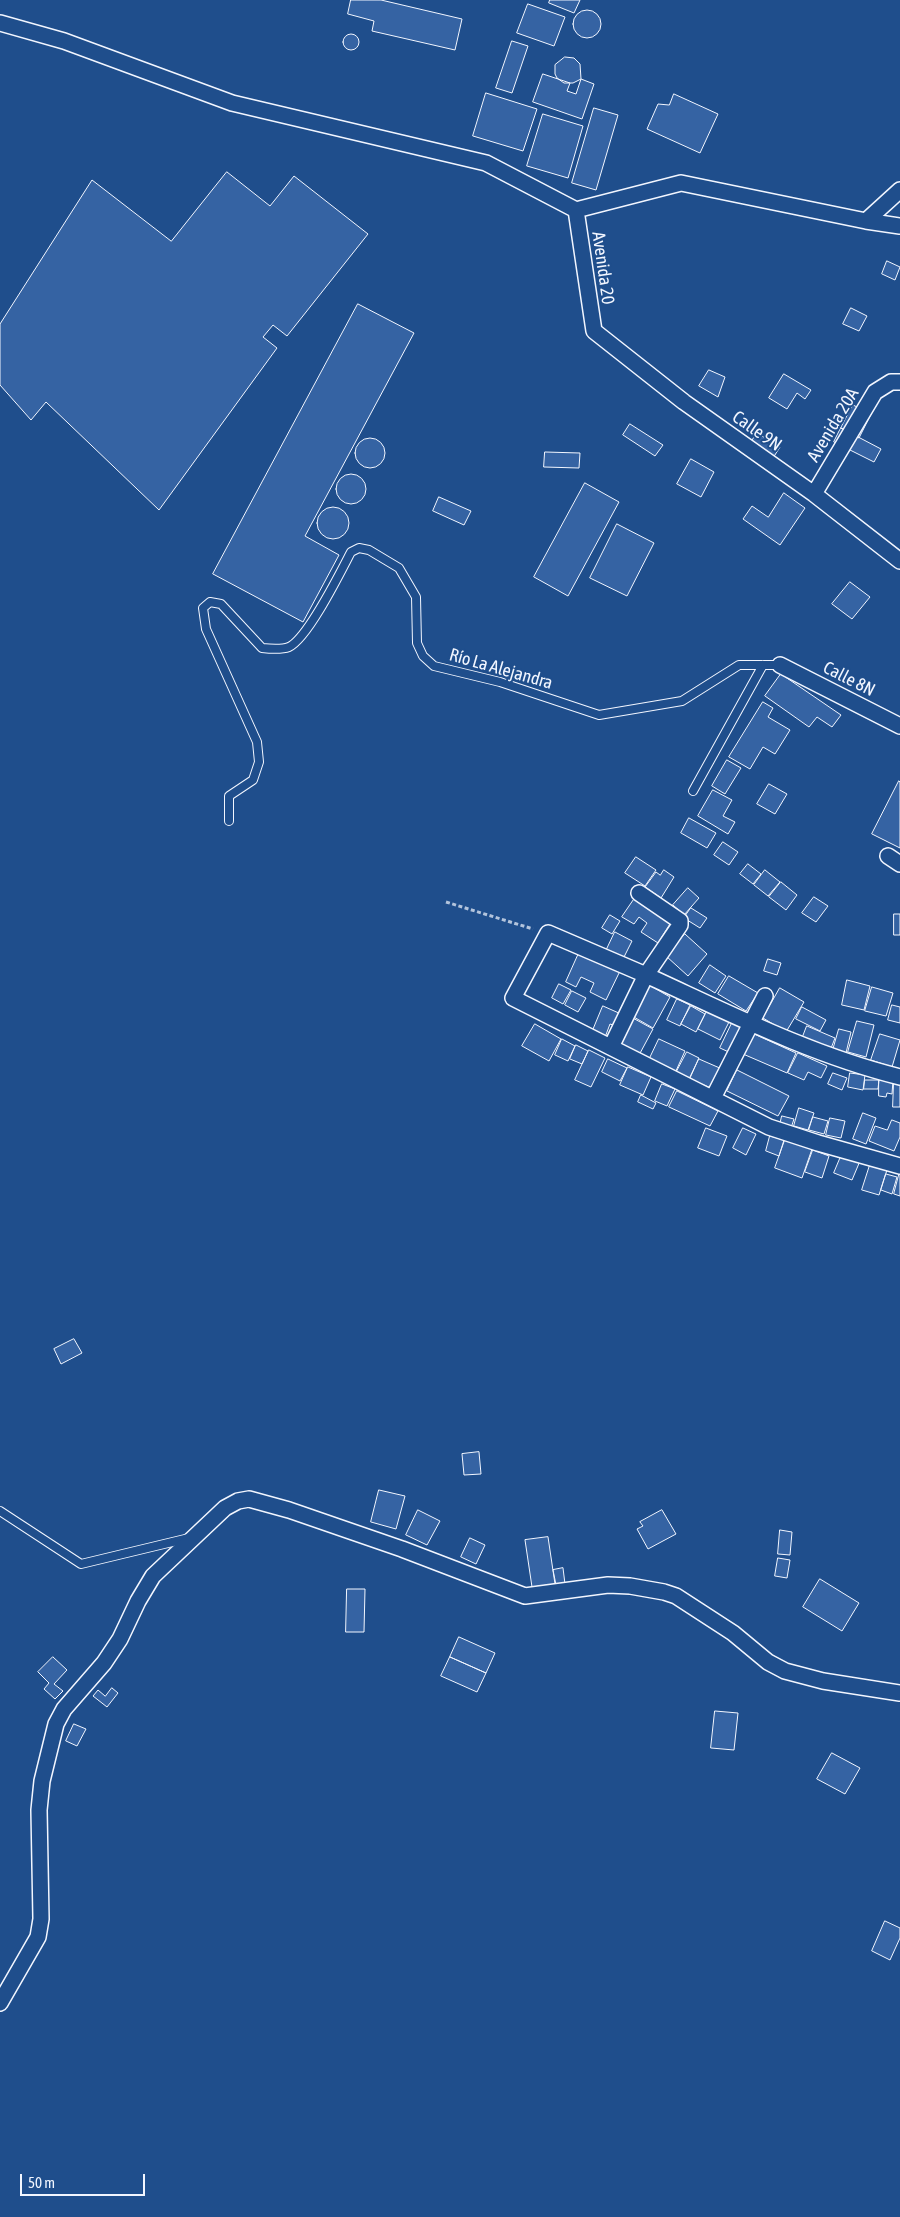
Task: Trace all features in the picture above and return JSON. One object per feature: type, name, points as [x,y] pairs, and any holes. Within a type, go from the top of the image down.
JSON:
[{"type":"street","points":[[0,23],[64,41],[232,103],[486,162],[576,210],[680,183],[866,222],[900,226]]},
{"type":"street","points":[[866,222],[900,190]]},
{"type":"street","name":"Avenida 20","points":[[576,210],[594,332]]},
{"type":"street","name":"Calle 9N","points":[[594,332],[684,402],[814,494],[900,561]]},
{"type":"street","name":"Avenida 20A","points":[[814,494],[875,392],[895,382]]},
{"type":"street","name":"Calle 8N","points":[[780,665],[900,726]]},
{"type":"street","points":[[611,1047],[646,975],[680,925],[680,921],[639,893]]},
{"type":"street","points":[[900,1077],[864,1068],[751,1025],[646,975],[548,933],[513,998],[770,1127],[818,1143],[900,1166]]},
{"type":"street","points":[[713,1098],[765,996]]},
{"type":"street","points":[[0,2003],[38,1937],[41,1919],[39,1810],[42,1781],[56,1724],[64,1709],[104,1663],[120,1639],[138,1601],[153,1576],[225,1508],[238,1501],[249,1499],[289,1510],[525,1596],[608,1585],[630,1586],[676,1596],[733,1633],[768,1662],[785,1671],[823,1681],[900,1693]]},
{"type":"lane","name":"Río La Alejandra","points":[[229,820],[229,796],[253,780],[259,762],[257,742],[206,629],[203,608],[210,602],[221,604],[262,648],[276,649],[290,646],[311,626],[352,552],[360,548],[369,550],[399,568],[416,597],[417,643],[423,656],[434,666],[500,682],[598,715],[682,701],[739,665],[780,665]]},
{"type":"lane","points":[[693,790],[762,665]]},
{"type":"lane","points":[[0,1511],[81,1564],[194,1537]]},
{"type":"path","points":[[446,902],[548,933]]},
{"type":"building","points":[[351,0],[381,0],[462,19],[455,50],[372,31],[374,21],[348,14]]},
{"type":"building","points":[[550,0],[580,0],[574,13],[549,3]]},
{"type":"building","points":[[528,4],[565,17],[554,46],[517,33]]},
{"type":"building","points":[[587,10],[597,14],[601,24],[597,34],[587,38],[577,34],[573,24],[577,14]]},
{"type":"building","points":[[351,34],[357,36],[359,42],[357,48],[351,50],[345,48],[343,42],[345,36]]},
{"type":"building","points":[[512,41],[528,46],[512,93],[496,88]]},
{"type":"building","points":[[565,57],[574,58],[580,64],[581,79],[573,83],[564,83],[555,74],[555,65]]},
{"type":"building","points":[[543,74],[570,83],[567,91],[576,94],[581,79],[594,84],[582,119],[533,102]]},
{"type":"building","points":[[486,93],[537,109],[523,151],[473,136]]},
{"type":"building","points":[[674,94],[718,114],[700,153],[647,129],[658,104],[669,105]]},
{"type":"building","points":[[594,108],[618,115],[596,190],[572,183]]},
{"type":"building","points":[[543,114],[583,126],[568,178],[527,166]]},
{"type":"building","points":[[227,172],[270,206],[294,176],[368,234],[287,336],[273,325],[263,337],[277,348],[159,510],[46,402],[31,420],[0,385],[0,324],[92,180],[171,241]]},
{"type":"building","points":[[887,261],[900,267],[895,280],[882,274]]},
{"type":"building","points":[[358,304],[414,333],[305,536],[339,555],[303,622],[213,574]]},
{"type":"building","points":[[851,308],[867,316],[859,331],[843,324]]},
{"type":"building","points":[[709,370],[725,377],[718,397],[699,386]]},
{"type":"building","points":[[784,374],[811,390],[805,399],[797,393],[787,409],[769,398]]},
{"type":"building","points":[[853,405],[871,414],[859,438],[841,428]]},
{"type":"building","points":[[630,424],[663,445],[655,456],[623,435]]},
{"type":"building","points":[[841,428],[881,449],[874,462],[834,442]]},
{"type":"building","points":[[757,433],[780,447],[773,458],[750,444]]},
{"type":"building","points":[[370,438],[381,442],[385,453],[381,464],[370,468],[359,464],[355,453],[359,442]]},
{"type":"building","points":[[545,452],[580,453],[579,468],[544,467]]},
{"type":"building","points":[[691,459],[714,472],[701,497],[677,484]]},
{"type":"building","points":[[351,474],[357,475],[365,483],[365,495],[357,503],[351,504],[345,503],[337,495],[336,489],[337,483],[345,475]]},
{"type":"building","points":[[585,483],[619,502],[568,596],[534,577]]},
{"type":"building","points":[[784,493],[805,508],[780,545],[743,519],[752,506],[768,517]]},
{"type":"building","points":[[439,497],[471,511],[464,525],[433,511]]},
{"type":"building","points":[[333,507],[339,508],[344,512],[348,517],[348,529],[344,534],[339,538],[333,539],[327,538],[322,534],[318,529],[317,523],[318,517],[322,512],[327,508]]},
{"type":"building","points":[[617,524],[654,543],[627,596],[590,578]]},
{"type":"building","points":[[850,582],[870,597],[852,619],[832,604]]},
{"type":"building","points":[[781,674],[841,715],[832,727],[817,717],[809,727],[765,696]]},
{"type":"building","points":[[763,702],[773,708],[768,717],[790,730],[775,754],[763,747],[750,769],[729,757]]},
{"type":"building","points":[[727,760],[741,768],[725,794],[712,786]]},
{"type":"building","points":[[900,782],[900,848],[872,834]]},
{"type":"building","points":[[769,784],[787,794],[775,814],[757,804]]},
{"type":"building","points":[[713,790],[732,800],[723,816],[735,822],[728,834],[698,816]]},
{"type":"building","points":[[689,818],[716,833],[707,848],[681,833]]},
{"type":"building","points":[[723,842],[738,852],[729,865],[714,855]]},
{"type":"building","points":[[636,857],[656,870],[645,886],[625,873]]},
{"type":"building","points":[[748,864],[761,874],[753,884],[740,874]]},
{"type":"building","points":[[664,870],[674,877],[661,898],[645,887],[656,872],[660,875]]},
{"type":"building","points":[[765,870],[780,882],[768,896],[754,885]]},
{"type":"building","points":[[781,882],[797,895],[786,910],[769,897]]},
{"type":"building","points":[[688,888],[699,898],[684,915],[673,905]]},
{"type":"building","points":[[637,895],[673,919],[658,943],[641,932],[647,923],[639,917],[634,924],[622,917]]},
{"type":"building","points":[[814,897],[828,906],[816,922],[802,913]]},
{"type":"building","points":[[691,908],[707,918],[700,928],[684,918]]},
{"type":"building","points":[[894,914],[900,914],[900,935],[894,935]]},
{"type":"building","points":[[610,915],[620,921],[612,934],[602,928]]},
{"type":"building","points":[[615,932],[632,941],[623,959],[606,951]]},
{"type":"building","points":[[685,934],[707,954],[688,976],[666,956]]},
{"type":"building","points":[[579,953],[620,971],[606,1000],[590,992],[594,983],[581,977],[576,987],[566,982]]},
{"type":"building","points":[[768,959],[781,963],[777,975],[764,971]]},
{"type":"building","points":[[710,965],[726,976],[715,993],[699,983]]},
{"type":"building","points":[[729,976],[758,993],[746,1011],[718,994]]},
{"type":"building","points":[[847,980],[870,986],[864,1010],[842,1005]]},
{"type":"building","points":[[559,984],[571,990],[563,1004],[552,998]]},
{"type":"building","points":[[649,985],[670,997],[653,1028],[632,1016]]},
{"type":"building","points":[[872,987],[893,993],[886,1016],[865,1011]]},
{"type":"building","points":[[780,988],[804,1002],[786,1032],[763,1018]]},
{"type":"building","points":[[572,991],[586,998],[578,1012],[565,1005]]},
{"type":"building","points":[[677,999],[690,1005],[680,1026],[667,1020]]},
{"type":"building","points":[[892,1005],[900,1007],[900,1023],[888,1020]]},
{"type":"building","points":[[603,1006],[621,1014],[616,1026],[610,1024],[604,1040],[591,1035]]},
{"type":"building","points":[[691,1006],[705,1014],[696,1032],[681,1024]]},
{"type":"building","points":[[802,1007],[826,1020],[820,1031],[796,1019]]},
{"type":"building","points":[[707,1011],[729,1022],[720,1040],[698,1029]]},
{"type":"building","points":[[631,1017],[653,1029],[638,1057],[616,1045]]},
{"type":"building","points":[[733,1021],[746,1028],[733,1054],[720,1048]]},
{"type":"building","points":[[857,1021],[874,1025],[866,1057],[848,1052]]},
{"type":"building","points":[[535,1024],[561,1039],[549,1061],[522,1046]]},
{"type":"building","points":[[807,1026],[835,1038],[830,1051],[802,1039]]},
{"type":"building","points":[[839,1029],[851,1032],[846,1053],[833,1050]]},
{"type":"building","points":[[752,1033],[796,1053],[787,1073],[743,1054]]},
{"type":"building","points":[[880,1034],[900,1040],[892,1067],[871,1060]]},
{"type":"building","points":[[562,1039],[575,1046],[568,1061],[555,1055]]},
{"type":"building","points":[[659,1039],[685,1051],[675,1073],[649,1060]]},
{"type":"building","points":[[576,1045],[588,1051],[582,1064],[570,1059]]},
{"type":"building","points":[[589,1050],[605,1058],[591,1087],[575,1080]]},
{"type":"building","points":[[687,1052],[699,1058],[689,1079],[676,1073]]},
{"type":"building","points":[[798,1053],[827,1066],[821,1078],[808,1072],[804,1080],[788,1073]]},
{"type":"building","points":[[608,1059],[627,1068],[620,1081],[602,1072]]},
{"type":"building","points":[[699,1059],[722,1069],[713,1089],[690,1079]]},
{"type":"building","points":[[628,1067],[651,1077],[643,1095],[620,1085]]},
{"type":"building","points":[[737,1070],[789,1096],[778,1116],[727,1091]]},
{"type":"building","points":[[833,1073],[847,1078],[842,1090],[828,1084]]},
{"type":"building","points":[[850,1073],[865,1075],[863,1090],[848,1087]]},
{"type":"building","points":[[865,1080],[879,1080],[878,1089],[864,1089]]},
{"type":"building","points":[[879,1080],[893,1080],[892,1094],[887,1093],[886,1097],[879,1096]]},
{"type":"building","points":[[894,1081],[900,1081],[900,1107],[893,1107]]},
{"type":"building","points":[[662,1084],[675,1089],[667,1106],[655,1101]]},
{"type":"building","points":[[677,1091],[718,1111],[710,1126],[669,1107]]},
{"type":"building","points":[[641,1095],[656,1103],[653,1109],[638,1102]]},
{"type":"building","points":[[799,1108],[814,1113],[808,1130],[794,1126]]},
{"type":"building","points":[[863,1113],[876,1118],[866,1144],[853,1139]]},
{"type":"building","points":[[782,1116],[794,1119],[791,1128],[780,1125]]},
{"type":"building","points":[[813,1117],[828,1121],[824,1134],[809,1130]]},
{"type":"building","points":[[830,1118],[845,1121],[841,1138],[826,1135]]},
{"type":"building","points":[[892,1120],[900,1123],[900,1137],[894,1151],[869,1141],[875,1126],[887,1130]]},
{"type":"building","points":[[706,1128],[727,1136],[719,1156],[698,1148]]},
{"type":"building","points":[[743,1128],[756,1134],[746,1155],[733,1148]]},
{"type":"building","points":[[770,1136],[784,1140],[779,1156],[766,1151]]},
{"type":"building","points":[[785,1140],[812,1149],[802,1178],[775,1168]]},
{"type":"building","points":[[813,1150],[829,1156],[822,1178],[805,1172]]},
{"type":"building","points":[[842,1154],[860,1161],[852,1180],[834,1173]]},
{"type":"building","points":[[870,1165],[887,1170],[879,1195],[862,1190]]},
{"type":"building","points":[[900,1170],[900,1196],[894,1194]]},
{"type":"building","points":[[886,1174],[897,1177],[892,1194],[881,1190]]},
{"type":"building","points":[[74,1339],[82,1353],[61,1364],[54,1349]]},
{"type":"building","points":[[479,1452],[481,1474],[464,1475],[462,1454]]},
{"type":"building","points":[[379,1490],[405,1496],[396,1529],[371,1522]]},
{"type":"building","points":[[418,1510],[440,1521],[427,1545],[406,1535]]},
{"type":"building","points":[[662,1510],[676,1534],[648,1549],[637,1529],[643,1526],[640,1522]]},
{"type":"building","points":[[780,1530],[792,1532],[790,1555],[778,1554]]},
{"type":"building","points":[[548,1537],[555,1584],[532,1587],[525,1540]]},
{"type":"building","points":[[470,1538],[485,1545],[476,1564],[461,1557]]},
{"type":"building","points":[[778,1558],[790,1560],[787,1578],[775,1576]]},
{"type":"building","points":[[563,1568],[565,1584],[556,1585],[553,1570]]},
{"type":"building","points":[[820,1579],[859,1603],[842,1631],[803,1607]]},
{"type":"building","points":[[347,1589],[365,1589],[364,1632],[346,1632]]},
{"type":"building","points":[[459,1637],[495,1653],[486,1673],[450,1657]]},
{"type":"building","points":[[53,1657],[67,1670],[54,1684],[63,1691],[55,1699],[44,1689],[49,1683],[38,1672]]},
{"type":"building","points":[[450,1657],[486,1673],[477,1692],[441,1676]]},
{"type":"building","points":[[112,1688],[118,1693],[107,1707],[93,1696],[98,1690],[105,1696]]},
{"type":"building","points":[[715,1711],[738,1713],[734,1750],[711,1748]]},
{"type":"building","points":[[74,1724],[86,1729],[77,1746],[66,1741]]},
{"type":"building","points":[[832,1753],[860,1768],[845,1794],[817,1779]]},
{"type":"building","points":[[885,1921],[900,1928],[900,1938],[890,1960],[872,1951]]}]
